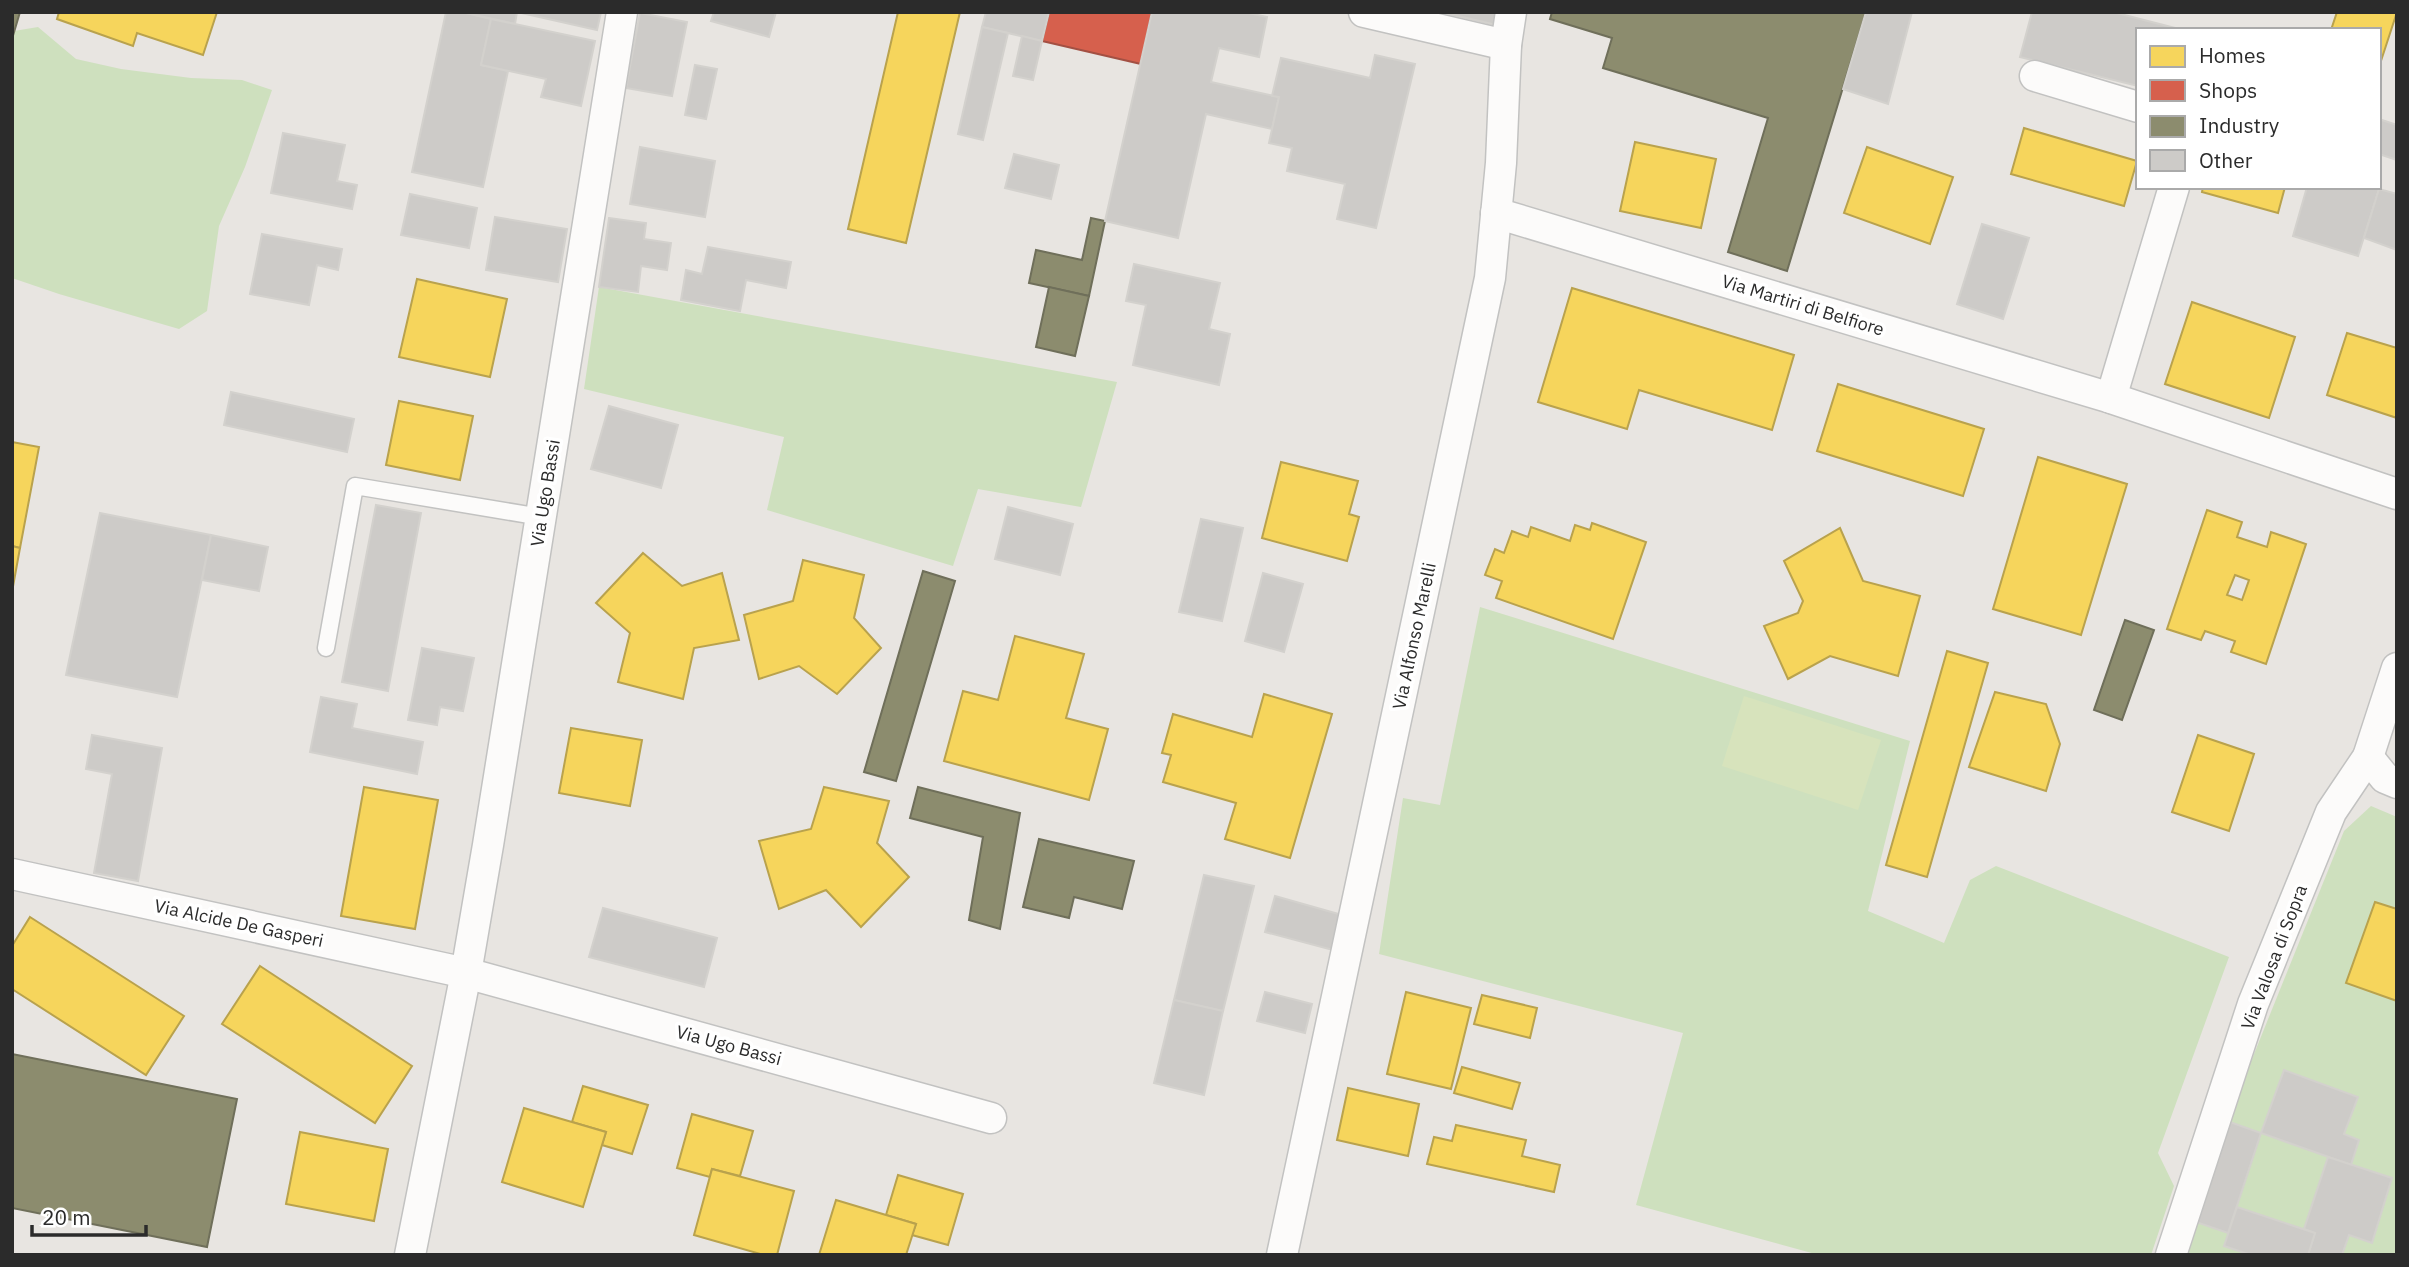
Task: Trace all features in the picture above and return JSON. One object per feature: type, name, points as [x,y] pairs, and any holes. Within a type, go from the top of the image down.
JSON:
[{"type":"street","name":"Via Ugo Bassi","points":[[410,1255],[466,973],[621,12]]},
{"type":"street","points":[[1364,12],[1506,45]]},
{"type":"street","name":"Via Alfonso Marelli","points":[[1282,1255],[1490,278],[1501,163],[1506,45],[1511,12]]},
{"type":"street","points":[[2035,76],[2136,106]]},
{"type":"street","points":[[2111,398],[2173,189]]},
{"type":"street","name":"Via Martiri di Belfiore","points":[[1496,213],[2111,398],[2397,494]]},
{"type":"street","name":"Via Valosa di Sopra","points":[[2171,1255],[2253,1004],[2331,812],[2368,757],[2397,668]]},
{"type":"street","points":[[2368,757],[2385,778],[2397,783]]},
{"type":"street","name":"Via Alcide De Gasperi","points":[[12,874],[466,973]]},
{"type":"street","name":"Via Ugo Bassi","points":[[466,973],[991,1118]]},
{"type":"lane","points":[[326,648],[355,486],[541,517]]},
{"type":"green space","points":[[38,27],[76,59],[121,69],[191,78],[242,80],[272,90],[245,167],[219,226],[207,311],[179,329],[12,278],[12,39],[14,31]]},
{"type":"green space","points":[[599,287],[1117,382],[1081,507],[978,489],[953,566],[767,510],[784,437],[584,389]]},
{"type":"green space","points":[[1480,607],[1910,741],[1868,911],[1944,943],[1970,880],[1996,866],[2229,957],[2158,1153],[2174,1186],[2151,1255],[1819,1255],[1636,1205],[1683,1033],[1379,954],[1403,798],[1440,805]]},
{"type":"green space","points":[[1744,696],[1881,740],[1858,810],[1722,766]]},
{"type":"green space","points":[[2371,806],[2397,817],[2397,1255],[2185,1255],[2227,1121],[2344,831]]},
{"type":"building: Homes","points":[[59,12],[217,12],[203,55],[137,33],[133,46],[57,19]]},
{"type":"building: Homes","points":[[898,12],[960,12],[906,243],[848,229]]},
{"type":"building: Homes","points":[[2337,12],[2397,12],[2381,61],[2381,28],[2332,28]]},
{"type":"building: Homes","points":[[2024,128],[2136,161],[2124,206],[2011,174]]},
{"type":"building: Homes","points":[[1635,142],[1716,159],[1701,228],[1620,211]]},
{"type":"building: Homes","points":[[1867,147],[1953,177],[1930,244],[1844,213]]},
{"type":"building: Homes","points":[[2203,189],[2284,189],[2278,213],[2202,192]]},
{"type":"building: Homes","points":[[417,279],[507,299],[490,377],[399,357]]},
{"type":"building: Homes","points":[[1572,288],[1794,355],[1772,430],[1639,390],[1627,429],[1538,402]]},
{"type":"building: Homes","points":[[2192,302],[2295,337],[2269,418],[2165,384]]},
{"type":"building: Homes","points":[[2347,333],[2397,348],[2397,418],[2327,395]]},
{"type":"building: Homes","points":[[1838,384],[1984,429],[1963,496],[1817,451]]},
{"type":"building: Homes","points":[[399,401],[473,416],[460,480],[386,465]]},
{"type":"building: Homes","points":[[12,442],[39,447],[20,548],[12,546]]},
{"type":"building: Homes","points":[[2038,457],[2127,484],[2081,635],[1993,609]]},
{"type":"building: Homes","points":[[1281,462],[1358,481],[1349,514],[1359,517],[1347,561],[1262,538]]},
{"type":"building: Homes","points":[[2207,510],[2242,522],[2237,537],[2267,547],[2271,532],[2306,544],[2266,664],[2231,652],[2235,641],[2205,631],[2201,640],[2167,629]],"holes":[[[2235,575],[2249,580],[2242,600],[2227,595]]]},
{"type":"building: Homes","points":[[1592,523],[1646,542],[1613,639],[1496,598],[1502,581],[1485,575],[1495,549],[1504,553],[1512,531],[1528,537],[1531,527],[1570,541],[1575,525],[1590,530]]},
{"type":"building: Homes","points":[[1840,528],[1863,581],[1920,596],[1898,676],[1830,656],[1788,679],[1764,626],[1798,613],[1803,601],[1784,561]]},
{"type":"building: Homes","points":[[12,546],[20,548],[12,592]]},
{"type":"building: Homes","points":[[643,553],[682,586],[722,573],[739,640],[694,648],[683,699],[618,682],[630,633],[596,603]]},
{"type":"building: Homes","points":[[803,560],[864,575],[854,618],[881,648],[837,694],[799,666],[759,679],[744,615],[793,601]]},
{"type":"building: Homes","points":[[1015,636],[1084,654],[1066,718],[1108,729],[1089,800],[944,761],[963,691],[998,700]]},
{"type":"building: Homes","points":[[1947,651],[1988,663],[1927,877],[1886,865]]},
{"type":"building: Homes","points":[[1995,692],[2046,704],[2060,744],[2046,791],[1969,767]]},
{"type":"building: Homes","points":[[1264,694],[1332,714],[1290,858],[1225,839],[1236,803],[1163,782],[1171,755],[1162,753],[1173,714],[1252,737]]},
{"type":"building: Homes","points":[[571,728],[642,740],[630,806],[559,793]]},
{"type":"building: Homes","points":[[2198,735],[2254,754],[2229,831],[2172,812]]},
{"type":"building: Homes","points":[[364,787],[438,800],[415,929],[341,916]]},
{"type":"building: Homes","points":[[824,787],[889,801],[877,843],[909,877],[861,927],[826,890],[779,909],[759,841],[811,829]]},
{"type":"building: Homes","points":[[2375,902],[2397,909],[2397,1001],[2346,983]]},
{"type":"building: Homes","points":[[30,917],[184,1016],[146,1075],[12,989],[12,946]]},
{"type":"building: Homes","points":[[260,966],[412,1066],[375,1123],[222,1024]]},
{"type":"building: Homes","points":[[1406,992],[1471,1008],[1451,1089],[1387,1074]]},
{"type":"building: Homes","points":[[1482,995],[1537,1008],[1530,1038],[1474,1024]]},
{"type":"building: Homes","points":[[1462,1067],[1520,1083],[1512,1109],[1454,1093]]},
{"type":"building: Homes","points":[[583,1086],[648,1105],[632,1154],[602,1145],[606,1132],[572,1122]]},
{"type":"building: Homes","points":[[1348,1088],[1419,1104],[1408,1156],[1337,1140]]},
{"type":"building: Homes","points":[[524,1108],[606,1132],[583,1207],[502,1182]]},
{"type":"building: Homes","points":[[692,1114],[753,1131],[740,1176],[712,1169],[710,1177],[677,1168]]},
{"type":"building: Homes","points":[[1456,1125],[1526,1140],[1522,1156],[1560,1165],[1554,1192],[1427,1164],[1434,1137],[1452,1141]]},
{"type":"building: Homes","points":[[300,1132],[388,1149],[374,1221],[286,1204]]},
{"type":"building: Homes","points":[[712,1169],[794,1191],[777,1255],[764,1255],[694,1235]]},
{"type":"building: Homes","points":[[898,1175],[963,1194],[948,1245],[912,1235],[916,1224],[886,1215]]},
{"type":"building: Homes","points":[[836,1200],[916,1224],[906,1255],[819,1255]]},
{"type":"building: Shops","points":[[1049,12],[1152,12],[1141,64],[1042,41]]},
{"type":"building: Industry","points":[[12,12],[20,12],[12,39]]},
{"type":"building: Industry","points":[[1552,12],[1866,12],[1787,271],[1728,252],[1768,118],[1603,68],[1612,38],[1550,19]]},
{"type":"building: Industry","points":[[1091,218],[1105,221],[1089,296],[1029,283],[1036,250],[1082,260]]},
{"type":"building: Industry","points":[[1049,287],[1089,296],[1075,356],[1036,347]]},
{"type":"building: Industry","points":[[923,571],[955,581],[896,781],[864,772]]},
{"type":"building: Industry","points":[[2125,620],[2154,630],[2122,720],[2094,710]]},
{"type":"building: Industry","points":[[918,787],[1020,813],[1000,929],[969,920],[983,837],[910,818]]},
{"type":"building: Industry","points":[[1039,839],[1134,861],[1122,909],[1074,897],[1069,918],[1023,907]]},
{"type":"building: Industry","points":[[12,1054],[237,1099],[207,1247],[12,1208]]},
{"type":"building: Other","points":[[446,12],[462,12],[491,19],[481,65],[508,71],[483,187],[412,172]]},
{"type":"building: Other","points":[[462,12],[517,12],[515,24]]},
{"type":"building: Other","points":[[517,12],[601,12],[597,30]]},
{"type":"building: Other","points":[[714,12],[776,12],[769,37],[711,21]]},
{"type":"building: Other","points":[[986,12],[1049,12],[1042,41],[982,27]]},
{"type":"building: Other","points":[[1152,12],[1244,12],[1267,17],[1259,57],[1219,48],[1211,82],[1279,97],[1272,129],[1206,114],[1178,238],[1105,221]]},
{"type":"building: Other","points":[[1442,12],[1498,12],[1496,25]]},
{"type":"building: Other","points":[[1866,12],[1912,12],[1888,104],[1843,89]]},
{"type":"building: Other","points":[[2032,12],[2113,12],[2175,28],[2136,28],[2136,86],[2020,57]]},
{"type":"building: Other","points":[[640,13],[687,22],[672,96],[626,88]]},
{"type":"building: Other","points":[[491,19],[595,41],[581,106],[541,97],[546,79],[481,65]]},
{"type":"building: Other","points":[[982,27],[1008,33],[983,140],[958,134]]},
{"type":"building: Other","points":[[1022,36],[1042,41],[1033,80],[1013,76]]},
{"type":"building: Other","points":[[1375,55],[1415,64],[1376,228],[1337,219],[1345,184],[1287,171],[1292,148],[1269,143],[1279,97],[1272,96],[1281,58],[1370,78]]},
{"type":"building: Other","points":[[695,65],[717,69],[706,119],[685,115]]},
{"type":"building: Other","points":[[2381,120],[2397,125],[2397,160],[2381,155]]},
{"type":"building: Other","points":[[283,133],[345,145],[337,181],[357,185],[352,209],[271,193]]},
{"type":"building: Other","points":[[640,147],[715,161],[705,217],[630,204]]},
{"type":"building: Other","points":[[1014,154],[1059,165],[1051,199],[1005,188]]},
{"type":"building: Other","points":[[2306,189],[2379,189],[2358,256],[2293,236]]},
{"type":"building: Other","points":[[2379,189],[2397,194],[2397,250],[2364,238]]},
{"type":"building: Other","points":[[410,194],[477,208],[469,248],[401,235]]},
{"type":"building: Other","points":[[495,217],[567,229],[558,282],[486,270]]},
{"type":"building: Other","points":[[609,218],[646,223],[644,239],[671,243],[667,270],[641,266],[638,292],[599,287]]},
{"type":"building: Other","points":[[1982,224],[2029,238],[2003,319],[1957,304]]},
{"type":"building: Other","points":[[262,234],[342,249],[338,270],[317,265],[309,305],[250,294]]},
{"type":"building: Other","points":[[708,247],[791,262],[786,288],[746,280],[740,311],[681,300],[686,270],[702,274]]},
{"type":"building: Other","points":[[1134,264],[1220,283],[1209,329],[1230,334],[1219,385],[1133,365],[1146,305],[1126,301]]},
{"type":"building: Other","points":[[231,392],[354,419],[347,452],[224,425]]},
{"type":"building: Other","points":[[609,406],[678,425],[661,488],[591,469]]},
{"type":"building: Other","points":[[376,505],[421,513],[388,691],[342,682]]},
{"type":"building: Other","points":[[1008,507],[1073,524],[1060,575],[995,559]]},
{"type":"building: Other","points":[[100,513],[211,535],[177,697],[66,675]]},
{"type":"building: Other","points":[[1201,519],[1243,528],[1222,621],[1179,612]]},
{"type":"building: Other","points":[[211,535],[268,547],[259,591],[202,580]]},
{"type":"building: Other","points":[[1263,573],[1303,584],[1284,652],[1245,641]]},
{"type":"building: Other","points":[[422,648],[474,658],[463,711],[440,707],[437,725],[408,720]]},
{"type":"building: Other","points":[[321,697],[357,704],[352,728],[423,742],[417,774],[310,752]]},
{"type":"building: Other","points":[[92,735],[162,748],[138,881],[94,873],[112,774],[86,769]]},
{"type":"building: Other","points":[[1204,875],[1254,886],[1223,1011],[1174,1000]]},
{"type":"building: Other","points":[[1275,896],[1342,915],[1333,950],[1265,932]]},
{"type":"building: Other","points":[[603,908],[717,938],[704,987],[589,957]]},
{"type":"building: Other","points":[[1265,992],[1312,1004],[1305,1033],[1257,1021]]},
{"type":"building: Other","points":[[1174,1000],[1223,1011],[1204,1095],[1154,1083]]},
{"type":"building: Other","points":[[2284,1070],[2358,1097],[2344,1134],[2359,1140],[2351,1165],[2261,1133]]},
{"type":"building: Other","points":[[2227,1121],[2261,1133],[2228,1233],[2193,1221]]},
{"type":"building: Other","points":[[2328,1157],[2392,1178],[2372,1243],[2349,1235],[2342,1255],[2308,1255],[2315,1233],[2304,1229]]},
{"type":"building: Other","points":[[2237,1207],[2315,1233],[2308,1255],[2251,1255],[2224,1246]]}]
